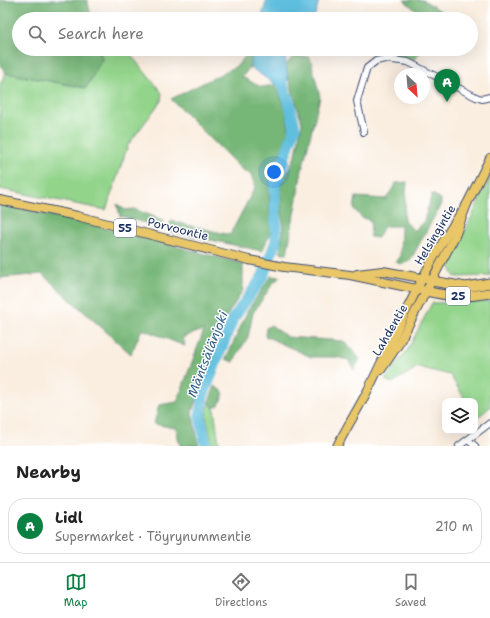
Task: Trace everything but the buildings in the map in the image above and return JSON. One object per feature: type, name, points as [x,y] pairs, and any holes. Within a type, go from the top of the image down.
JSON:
[{"type":"highway","name":"25","points":[[428,279],[466,287],[490,283]]},
{"type":"highway","name":"25","points":[[422,290],[442,295],[467,297],[490,293]]},
{"type":"main road","name":"Helsingintie","points":[[428,279],[455,236],[467,204],[490,158]]},
{"type":"main road","name":"Porvoontie","points":[[0,200],[77,216],[249,260],[284,267],[350,275],[422,290]]},
{"type":"main road","name":"Porvoontie","points":[[350,275],[383,272],[428,279]]},
{"type":"main road","name":"Lahdentie","points":[[337,446],[367,391],[398,344],[428,279]]},
{"type":"street","points":[[364,132],[357,101],[367,68],[376,61],[385,59],[408,62],[476,97],[482,99],[490,97]]},
{"type":"street","points":[[459,446],[490,423]]},
{"type":"street","points":[[468,440],[475,446]]},
{"type":"green space","points":[[0,0],[87,0],[90,12],[12,12],[12,56],[101,56],[102,59],[86,88],[6,73],[0,65]]},
{"type":"green space","points":[[404,0],[423,0],[443,12],[418,12]]},
{"type":"green space","points":[[101,56],[132,56],[162,93],[161,101],[128,145],[106,210],[0,189],[0,85],[6,73],[86,88],[102,59]]},
{"type":"green space","points":[[245,56],[252,56],[250,67],[242,77],[261,87],[276,85],[286,109],[289,130],[282,150],[272,168],[269,188],[271,232],[262,251],[168,231],[171,221],[230,235],[255,187],[251,174],[242,170],[171,99],[237,66]]},
{"type":"green space","points":[[293,56],[310,57],[320,97],[302,170],[287,254],[280,252],[283,230],[280,187],[296,154],[302,123],[285,67]]},
{"type":"green space","points":[[391,56],[417,56],[414,60]]},
{"type":"green space","points":[[490,177],[490,276],[455,277],[449,266]]},
{"type":"green space","points":[[407,182],[404,220],[414,231],[424,221],[432,194],[441,199],[441,204],[410,261],[402,264],[395,262],[400,258],[401,226],[384,226],[378,238],[370,237],[371,221],[361,217],[354,209],[356,197],[386,199],[396,183]]},
{"type":"green space","points":[[0,204],[119,231],[243,264],[243,290],[223,322],[192,412],[199,446],[180,446],[176,428],[154,424],[159,405],[177,402],[204,330],[183,337],[185,346],[142,329],[131,354],[42,274],[0,278]]},
{"type":"green space","points":[[117,204],[125,210],[134,209],[163,220],[160,227],[120,216]]},
{"type":"green space","points":[[271,276],[280,277],[273,283],[253,313],[248,337],[233,362],[226,359],[248,310]]},
{"type":"green space","points":[[490,301],[490,407],[478,417],[478,398],[464,398],[450,375],[418,367],[392,383],[385,380],[408,349],[432,303]]},
{"type":"green space","points":[[271,325],[287,337],[344,341],[360,359],[354,370],[349,360],[335,357],[311,357],[265,336],[266,328]]},
{"type":"green space","points":[[215,386],[224,393],[219,405],[214,408],[209,401]]},
{"type":"green space","points":[[209,401],[214,408],[219,443],[212,444],[206,416]]},
{"type":"water","points":[[267,0],[319,0],[316,12],[263,12]]},
{"type":"water","points":[[252,56],[285,56],[288,80],[276,85],[250,67]]},
{"type":"waterway","name":"Mäntsälänjoki","points":[[206,446],[200,416],[203,396],[233,319],[263,276],[276,241],[275,185],[295,128],[290,105],[272,56]]},
{"type":"place","name":"Lidl","points":[[447,102]]}]
